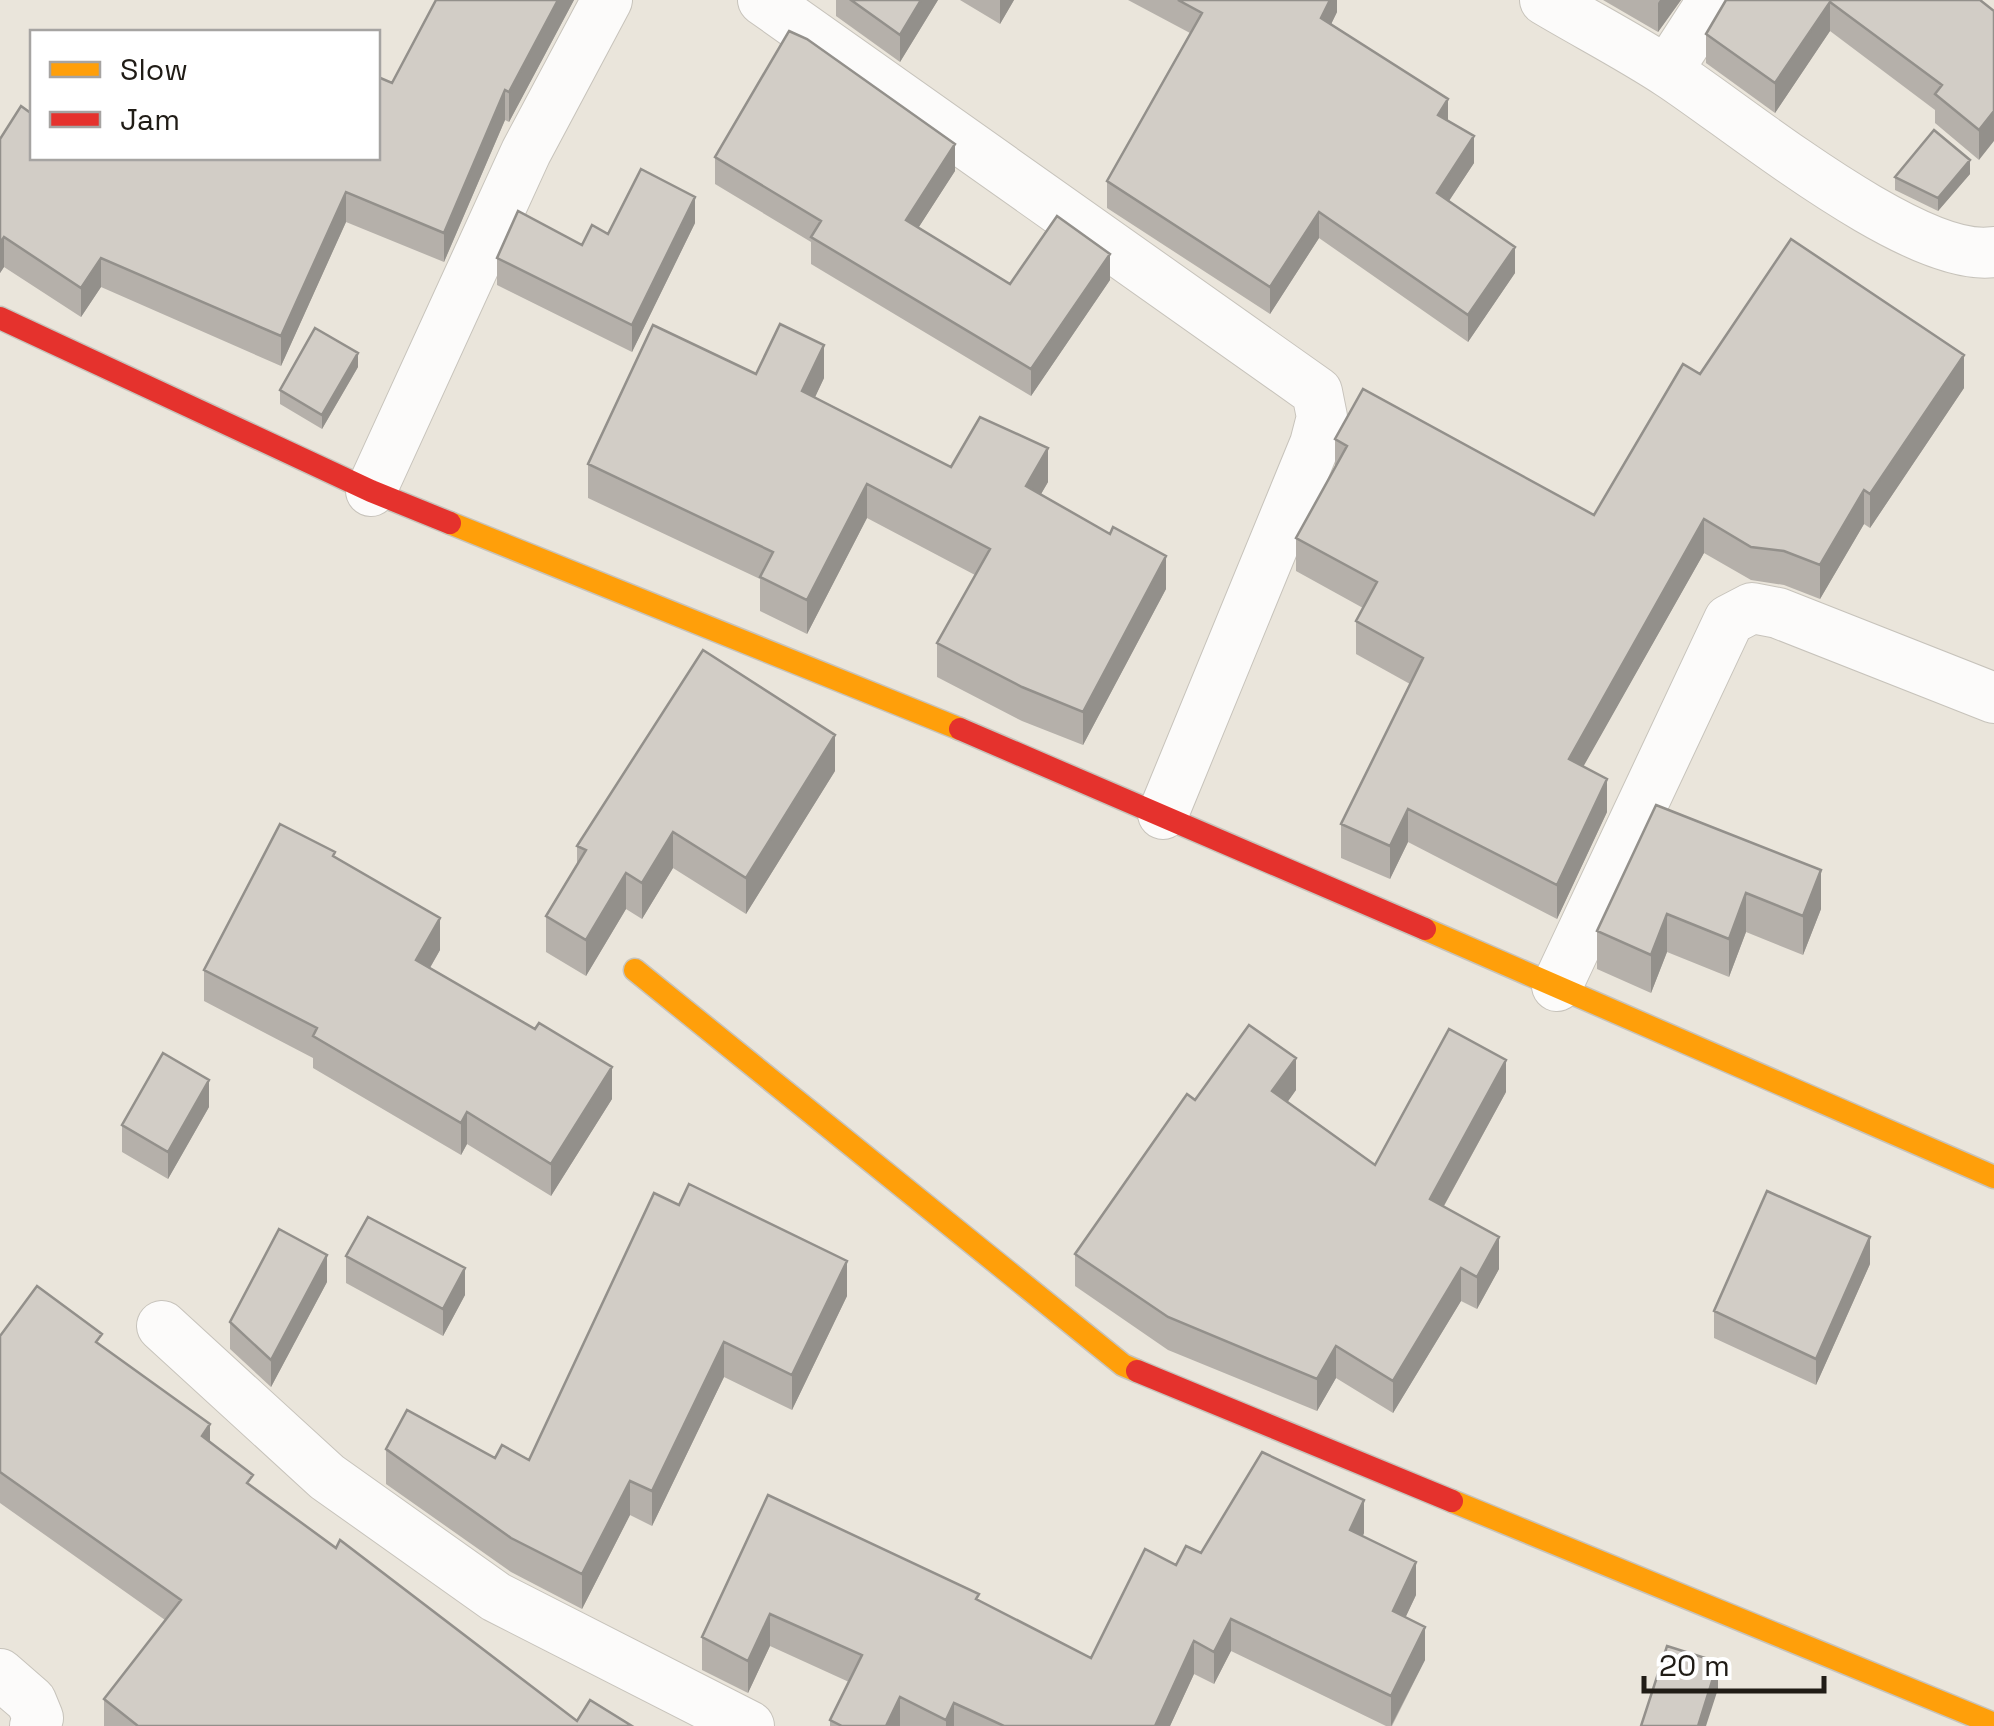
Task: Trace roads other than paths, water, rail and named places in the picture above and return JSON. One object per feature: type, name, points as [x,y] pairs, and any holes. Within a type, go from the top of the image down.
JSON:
[{"type":"street","points":[[371,491],[526,152],[606,0]]},
{"type":"street","points":[[763,0],[1317,392],[1322,416],[1315,444],[1163,814]]},
{"type":"street","points":[[1546,0],[1666,71],[1892,224],[1952,250],[1994,252]]},
{"type":"street","points":[[1666,71],[1713,0]]},
{"type":"street","points":[[0,318],[371,491],[1163,814],[1994,1178]]},
{"type":"street","points":[[1557,986],[1729,620],[1752,608],[1778,613],[1994,698]]},
{"type":"street","points":[[635,970],[1123,1365],[1994,1724]]},
{"type":"street","points":[[162,1326],[326,1477],[496,1597],[749,1726]]},
{"type":"street","points":[[0,1674],[31,1701],[38,1718],[35,1726]]}]
